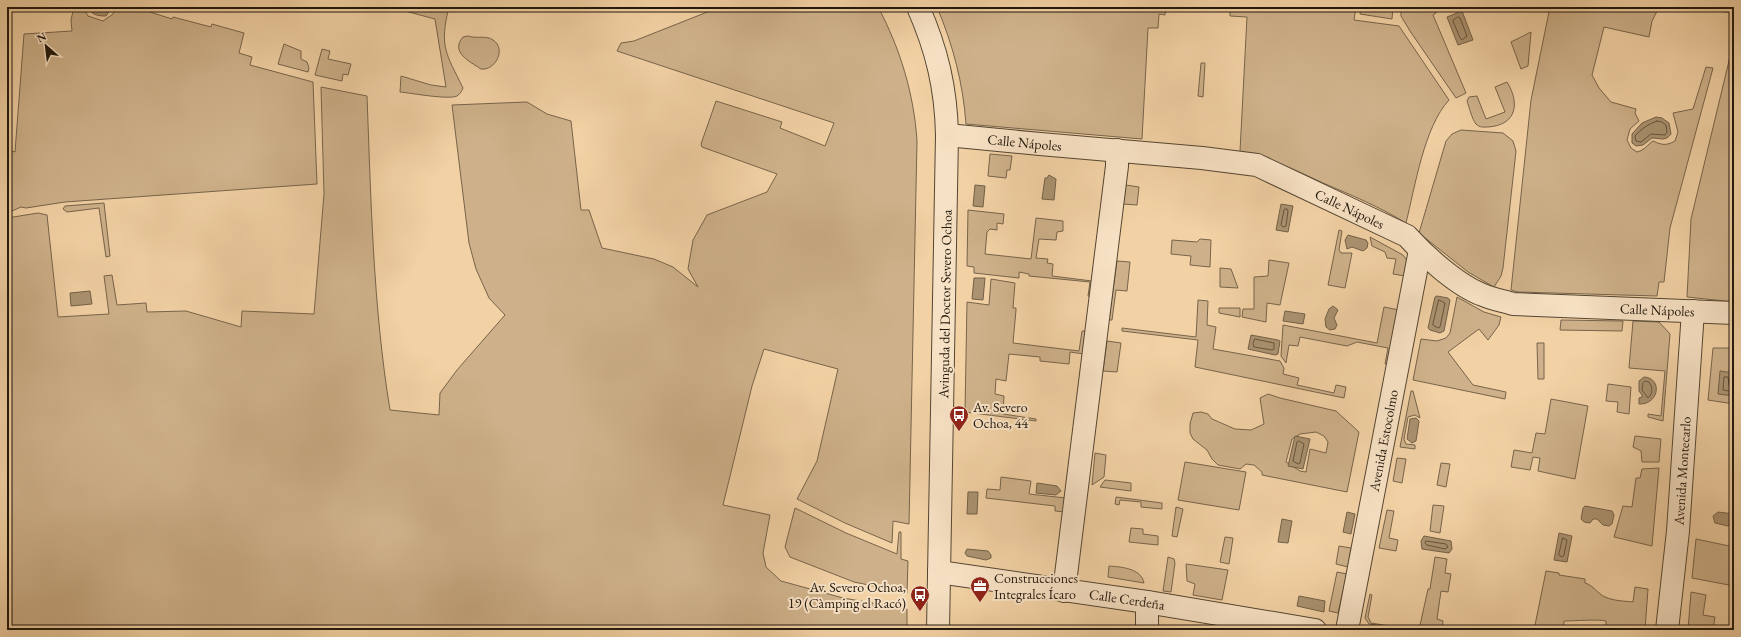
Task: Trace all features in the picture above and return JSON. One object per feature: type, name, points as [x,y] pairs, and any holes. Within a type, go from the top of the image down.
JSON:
[{"type":"street","name":"Avinguda del Doctor Severo Ochoa","points":[[918,7],[932,42],[942,76],[948,135],[938,630]]},
{"type":"street","name":"Calle Nápoles","points":[[948,135],[1202,158],[1257,165],[1408,236],[1420,250],[1465,286],[1482,295],[1513,304],[1734,313]]},
{"type":"street","points":[[1064,591],[1117,166],[1117,150]]},
{"type":"street","name":"Avenida Estocolmo","points":[[1347,630],[1420,250]]},
{"type":"street","name":"Avenida Montecarlo","points":[[1667,630],[1678,531],[1693,311]]},
{"type":"street","name":"Calle Cerdeña","points":[[939,572],[1147,602],[1315,630]]},
{"type":"street","points":[[1147,602],[1147,630]]},
{"type":"shaded area","points":[[74,7],[83,7],[88,16],[103,21],[113,14],[116,7],[147,7],[150,12],[172,19],[173,17],[211,27],[212,24],[244,33],[239,53],[252,57],[250,65],[313,82],[317,184],[65,202],[26,208],[21,207],[7,212],[7,149],[15,152],[24,34],[72,31],[71,20]]},
{"type":"shaded area","points":[[390,7],[449,7],[446,21],[445,41],[448,58],[463,88],[457,96],[429,96],[400,92],[401,76],[431,85],[446,87],[435,19]]},
{"type":"shaded area","points":[[720,7],[878,7],[893,39],[905,72],[913,106],[917,141],[909,524],[893,521],[892,543],[845,523],[797,499],[817,461],[838,369],[764,349],[752,386],[723,505],[770,515],[763,553],[766,567],[781,581],[843,598],[907,609],[907,630],[7,630],[7,218],[38,213],[47,215],[58,317],[109,314],[104,276],[112,275],[117,305],[146,303],[147,312],[186,311],[241,327],[242,311],[314,314],[324,194],[321,87],[367,96],[376,292],[384,371],[390,410],[439,415],[440,393],[457,370],[505,315],[489,298],[476,269],[469,243],[452,105],[527,102],[547,114],[571,121],[581,210],[589,210],[602,248],[654,259],[673,267],[698,287],[688,269],[693,240],[707,215],[767,192],[777,174],[702,147],[701,144],[716,101],[782,122],[780,128],[825,146],[834,123],[617,51],[621,43],[634,41]]},
{"type":"shaded area","points":[[937,7],[1166,7],[1165,15],[1159,14],[1158,28],[1148,28],[1142,139],[966,124],[960,79],[948,36]]},
{"type":"shaded area","points":[[1230,7],[1356,7],[1354,20],[1399,26],[1449,100],[1440,112],[1427,141],[1417,175],[1406,223],[1365,202],[1272,160],[1240,151],[1247,17],[1230,16]]},
{"type":"shaded area","points":[[1361,7],[1393,7],[1392,19],[1360,14]]},
{"type":"shaded area","points":[[1401,7],[1437,7],[1436,13],[1433,15],[1466,93],[1456,98],[1410,31],[1401,16]]},
{"type":"shaded area","points":[[1550,7],[1659,7],[1652,21],[1649,37],[1604,27],[1592,75],[1599,88],[1611,102],[1636,109],[1635,113],[1639,121],[1630,129],[1627,140],[1631,148],[1637,152],[1644,149],[1653,141],[1669,144],[1675,141],[1678,132],[1673,113],[1693,109],[1706,67],[1713,68],[1670,228],[1664,282],[1659,282],[1657,296],[1518,292],[1511,290],[1531,100]]},
{"type":"shaded area","points":[[1688,7],[1734,7],[1734,13]]},
{"type":"shaded area","points":[[1531,32],[1528,66],[1521,69],[1511,42]]},
{"type":"shaded area","points":[[463,37],[488,38],[497,44],[499,49],[498,59],[491,67],[481,69],[471,63],[460,52],[460,42]]},
{"type":"shaded area","points":[[1734,40],[1734,302],[1687,297],[1691,219]]},
{"type":"shaded area","points":[[284,44],[301,51],[301,59],[307,62],[309,68],[308,72],[278,64]]},
{"type":"shaded area","points":[[322,49],[330,51],[328,59],[351,64],[348,75],[343,74],[342,81],[315,75]]},
{"type":"shaded area","points":[[1201,63],[1205,63],[1203,97],[1198,96]]},
{"type":"shaded area","points":[[1507,82],[1514,98],[1513,112],[1510,117],[1505,122],[1498,125],[1480,127],[1473,119],[1467,101],[1469,97],[1477,96],[1486,119],[1505,112],[1495,87]]},
{"type":"shaded area","points":[[1461,130],[1503,133],[1513,141],[1516,151],[1503,268],[1501,276],[1494,287],[1468,272],[1419,233],[1446,141],[1452,134]]},
{"type":"shaded area","points":[[990,154],[1012,156],[1010,170],[1007,170],[1006,178],[988,176]]},
{"type":"shaded area","points":[[1126,185],[1139,187],[1137,205],[1123,204]]},
{"type":"shaded area","points":[[104,203],[110,256],[106,257],[99,208],[67,212],[63,209],[65,206]]},
{"type":"shaded area","points":[[968,210],[1004,214],[1003,224],[997,223],[997,230],[990,229],[987,232],[985,254],[1031,259],[1036,218],[1063,221],[1063,231],[1057,232],[1056,240],[1039,239],[1036,258],[1048,259],[1047,263],[1053,264],[1052,276],[1092,281],[1090,297],[1088,296],[1090,282],[1029,276],[1029,274],[1019,272],[1019,278],[974,273],[974,267],[967,266]]},
{"type":"shaded area","points":[[1339,230],[1342,231],[1339,250],[1341,253],[1352,253],[1345,288],[1328,285]]},
{"type":"shaded area","points":[[1370,237],[1403,255],[1408,262],[1405,276],[1393,274],[1396,259],[1387,258],[1385,252],[1372,246]]},
{"type":"shaded area","points":[[1200,239],[1211,240],[1210,267],[1190,265],[1191,256],[1171,254],[1172,240],[1197,242]]},
{"type":"shaded area","points":[[1269,260],[1289,263],[1280,305],[1267,303],[1266,322],[1242,317],[1243,309],[1254,309],[1254,277],[1268,276]]},
{"type":"shaded area","points":[[1117,261],[1130,262],[1127,291],[1116,290],[1112,320],[1109,320]]},
{"type":"shaded area","points":[[1220,268],[1231,269],[1238,288],[1220,287]]},
{"type":"shaded area","points":[[991,279],[1015,283],[1013,308],[1016,308],[1016,310],[1013,343],[1079,351],[1082,331],[1086,331],[1084,354],[1070,352],[1069,364],[1040,361],[1040,357],[1009,354],[1006,381],[996,379],[995,394],[1004,396],[1003,414],[1036,419],[1036,421],[965,412],[967,302],[989,305]]},
{"type":"shaded area","points":[[1457,297],[1484,312],[1501,317],[1499,325],[1488,340],[1479,329],[1448,352],[1473,385],[1506,392],[1505,399],[1413,380],[1421,339],[1437,341],[1446,338],[1450,333]]},
{"type":"shaded area","points":[[1198,300],[1208,301],[1207,325],[1216,327],[1213,349],[1280,361],[1284,368],[1283,374],[1299,378],[1297,385],[1334,393],[1336,385],[1346,387],[1344,398],[1195,367],[1198,340],[1122,331],[1122,328],[1196,337]]},
{"type":"shaded area","points":[[1384,307],[1399,310],[1388,364],[1385,364],[1388,348],[1357,342],[1347,346],[1300,337],[1298,346],[1289,345],[1286,363],[1281,356],[1283,325],[1377,343]]},
{"type":"shaded area","points":[[1219,308],[1240,308],[1240,317],[1219,313]]},
{"type":"shaded area","points":[[1561,320],[1623,321],[1622,331],[1560,330]]},
{"type":"shaded area","points":[[1633,321],[1659,322],[1670,334],[1663,421],[1648,417],[1648,414],[1661,416],[1665,371],[1629,368]]},
{"type":"shaded area","points":[[1107,341],[1121,343],[1117,372],[1103,371]]},
{"type":"shaded area","points":[[1537,343],[1544,343],[1544,379],[1538,379]]},
{"type":"shaded area","points":[[1713,348],[1734,348],[1734,404],[1708,400]]},
{"type":"shaded area","points":[[1608,384],[1631,387],[1629,414],[1617,412],[1618,402],[1606,401]]},
{"type":"shaded area","points":[[1411,391],[1413,391],[1420,418],[1415,415],[1408,417],[1404,439],[1406,444],[1415,445],[1415,449],[1400,447]]},
{"type":"shaded area","points":[[1268,394],[1336,411],[1359,432],[1347,492],[1262,475],[1262,472],[1254,465],[1246,464],[1240,469],[1218,465],[1212,459],[1207,450],[1193,439],[1190,433],[1190,424],[1193,413],[1201,412],[1208,414],[1212,419],[1235,429],[1251,430],[1264,424],[1260,398]],"holes":[[[1316,432],[1324,436],[1328,442],[1326,453],[1310,449],[1306,472],[1300,471],[1286,462],[1292,439],[1300,434]]]},
{"type":"shaded area","points":[[1551,399],[1588,406],[1575,479],[1538,471],[1540,458],[1533,457],[1530,470],[1511,467],[1514,450],[1532,453],[1536,433],[1545,434]]},
{"type":"shaded area","points":[[1635,436],[1661,439],[1659,462],[1642,462],[1641,451],[1633,447]]},
{"type":"shaded area","points":[[1095,453],[1106,455],[1104,477],[1092,485]]},
{"type":"shaded area","points":[[1397,458],[1406,459],[1402,483],[1393,481]]},
{"type":"shaded area","points":[[1185,462],[1246,472],[1239,510],[1178,500]]},
{"type":"shaded area","points":[[1441,463],[1450,464],[1446,487],[1437,485]]},
{"type":"shaded area","points":[[1659,468],[1652,546],[1614,537],[1623,506],[1632,507],[1636,478],[1640,478],[1642,469]]},
{"type":"shaded area","points":[[1001,477],[1031,481],[1029,494],[1066,498],[1065,512],[1055,511],[1055,506],[986,498],[987,489],[1000,490]]},
{"type":"shaded area","points":[[1105,480],[1131,483],[1131,491],[1100,487]]},
{"type":"shaded area","points":[[1116,497],[1162,503],[1162,509],[1141,507],[1141,502],[1120,500],[1119,505],[1115,504]]},
{"type":"shaded area","points":[[1433,505],[1444,506],[1440,533],[1430,531]]},
{"type":"shaded area","points":[[1176,507],[1183,509],[1177,537],[1172,536]]},
{"type":"shaded area","points":[[795,508],[846,533],[897,554],[899,532],[901,532],[901,559],[908,561],[907,593],[854,582],[790,557],[785,547]]},
{"type":"shaded area","points":[[1387,510],[1394,511],[1389,538],[1398,540],[1396,551],[1379,548]]},
{"type":"shaded area","points":[[1131,528],[1143,529],[1143,534],[1158,536],[1158,545],[1129,542]]},
{"type":"shaded area","points":[[1225,537],[1233,538],[1229,564],[1220,562]]},
{"type":"shaded area","points":[[1696,539],[1734,547],[1734,586],[1692,578]]},
{"type":"shaded area","points":[[1339,546],[1351,548],[1348,567],[1336,564]]},
{"type":"shaded area","points":[[1168,557],[1174,559],[1175,563],[1171,592],[1163,591]]},
{"type":"shaded area","points":[[1435,557],[1447,559],[1445,573],[1451,574],[1448,592],[1441,591],[1437,619],[1443,621],[1442,630],[1419,630],[1428,589],[1430,589]]},
{"type":"shaded area","points":[[1186,564],[1228,570],[1222,600],[1193,595],[1195,584],[1187,581]]},
{"type":"shaded area","points":[[1109,566],[1135,571],[1142,578],[1144,583],[1108,577]]},
{"type":"shaded area","points":[[1546,571],[1559,573],[1559,575],[1585,579],[1585,583],[1591,586],[1602,596],[1615,600],[1633,602],[1635,587],[1648,589],[1645,630],[1577,630],[1577,627],[1606,629],[1606,621],[1592,620],[1564,621],[1563,630],[1534,630]]},
{"type":"shaded area","points":[[1337,572],[1347,574],[1338,613],[1329,611]]},
{"type":"shaded area","points":[[1691,592],[1706,595],[1703,615],[1715,617],[1713,630],[1688,630]]},
{"type":"shaded area","points":[[1370,594],[1372,595],[1368,617],[1371,623],[1414,630],[1369,624],[1365,618]]},
{"type":"water","points":[[88,7],[112,7],[106,16],[100,16],[91,12]]},
{"type":"water","points":[[1462,11],[1473,40],[1458,45],[1447,17]]},
{"type":"water","points":[[1656,117],[1662,118],[1669,123],[1671,134],[1667,138],[1663,139],[1652,138],[1643,145],[1636,146],[1632,143],[1632,134],[1642,123]]},
{"type":"water","points":[[1049,175],[1056,179],[1054,200],[1042,199],[1045,178]]},
{"type":"water","points":[[975,185],[985,186],[983,207],[973,206]]},
{"type":"water","points":[[1281,204],[1293,206],[1288,232],[1276,230]]},
{"type":"water","points":[[1348,235],[1366,240],[1368,243],[1367,248],[1363,251],[1352,247],[1347,249],[1345,240]]},
{"type":"water","points":[[974,278],[985,278],[983,300],[972,299]]},
{"type":"water","points":[[90,291],[92,304],[71,306],[70,293]]},
{"type":"water","points":[[1435,297],[1448,298],[1450,300],[1444,331],[1440,333],[1428,328]]},
{"type":"water","points":[[1333,306],[1338,310],[1334,318],[1337,325],[1335,329],[1330,330],[1326,327],[1325,319],[1329,309]]},
{"type":"water","points":[[1285,311],[1305,314],[1303,324],[1283,321]]},
{"type":"water","points":[[1251,335],[1280,341],[1278,354],[1275,355],[1248,349]]},
{"type":"water","points":[[1720,371],[1733,373],[1732,383],[1734,383],[1734,396],[1718,394]]},
{"type":"water","points":[[1644,377],[1650,378],[1654,382],[1656,391],[1651,400],[1646,403],[1639,404],[1639,398],[1642,397],[1642,395],[1639,391],[1639,381]]},
{"type":"water","points":[[1416,418],[1419,421],[1416,441],[1412,443],[1407,439],[1410,419]]},
{"type":"water","points":[[1295,436],[1310,439],[1303,469],[1288,466]]},
{"type":"water","points":[[1037,483],[1057,486],[1061,491],[1056,495],[1036,493]]},
{"type":"water","points":[[968,492],[978,492],[977,514],[967,514]]},
{"type":"water","points":[[1585,506],[1612,511],[1614,515],[1612,524],[1609,526],[1603,525],[1597,519],[1593,519],[1590,523],[1584,522],[1581,519],[1583,508]]},
{"type":"water","points":[[1347,512],[1355,514],[1351,534],[1343,532]]},
{"type":"water","points":[[1718,512],[1734,514],[1734,524],[1728,526],[1715,523],[1713,516]]},
{"type":"water","points":[[1282,519],[1292,521],[1288,543],[1278,542]]},
{"type":"water","points":[[1559,533],[1572,536],[1567,562],[1554,560]]},
{"type":"water","points":[[1424,536],[1451,541],[1452,549],[1449,553],[1422,549],[1421,541]]},
{"type":"water","points":[[967,549],[988,551],[991,558],[986,560],[967,556],[965,553]]},
{"type":"water","points":[[1299,596],[1325,601],[1324,612],[1297,606]]},
{"type":"place","name":"Av. Severo Ochoa, 44","points":[[959,432]]},
{"type":"place","name":"Construcciones Integrales Ícaro","points":[[980,603]]},
{"type":"place","name":"Av. Severo Ochoa, 19 (Càmping el Racó)","points":[[920,612]]}]
